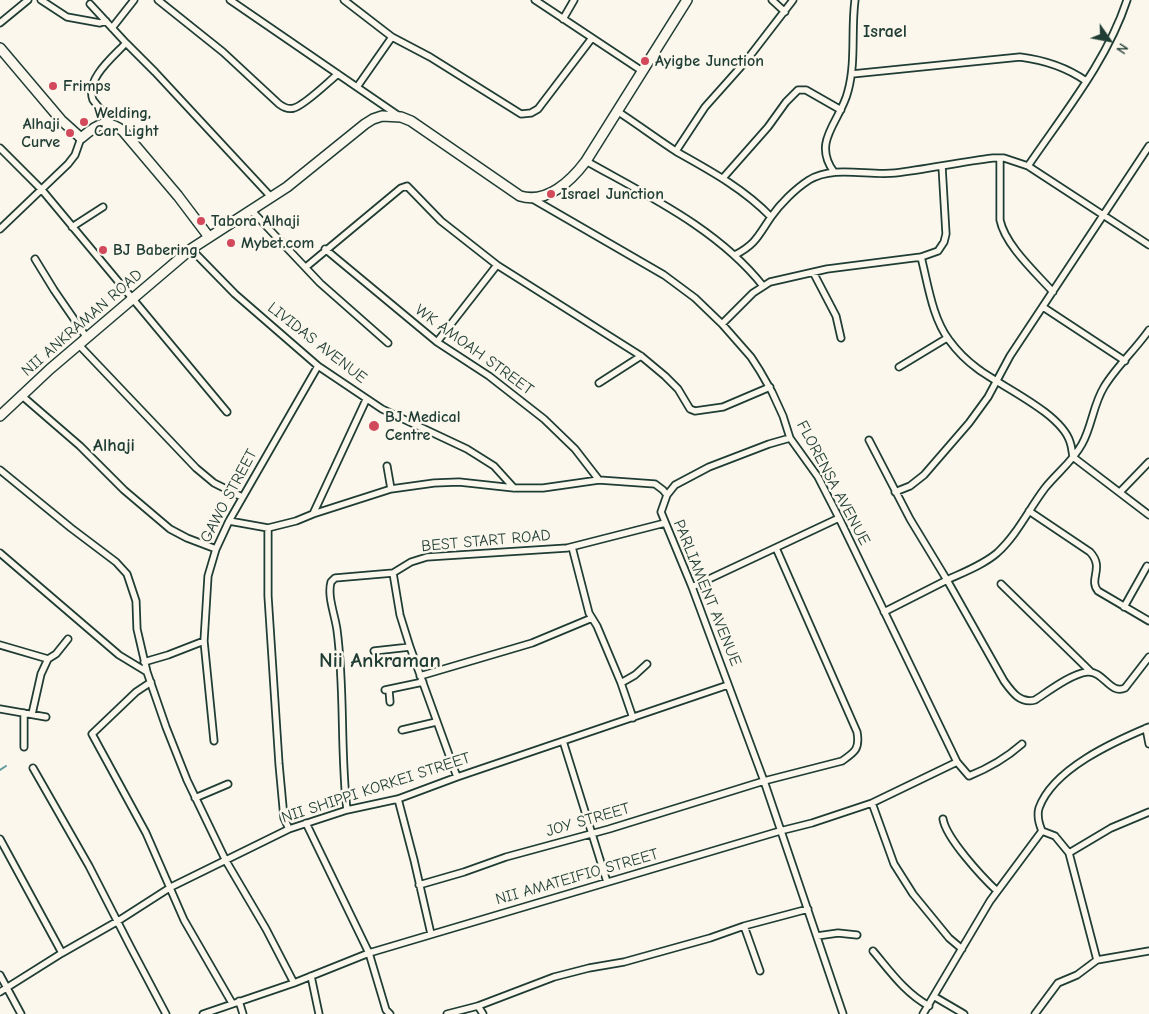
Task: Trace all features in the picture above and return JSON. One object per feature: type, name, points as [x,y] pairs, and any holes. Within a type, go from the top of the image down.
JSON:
[{"type":"street","points":[[0,23],[28,0]]},
{"type":"street","points":[[41,0],[67,17],[100,23],[106,22]]},
{"type":"street","points":[[112,28],[134,0]]},
{"type":"street","points":[[158,0],[223,52],[279,104],[286,108],[294,108],[302,103],[338,74]]},
{"type":"street","points":[[230,0],[400,117],[417,124],[520,196],[531,198],[545,196],[564,185],[586,161],[687,0]]},
{"type":"street","points":[[344,0],[392,37],[521,114],[531,113],[538,109],[592,38]]},
{"type":"street","points":[[535,0],[642,71]]},
{"type":"street","points":[[563,19],[574,0]]},
{"type":"street","points":[[772,0],[785,12]]},
{"type":"street","points":[[676,151],[705,107],[746,62],[793,0]]},
{"type":"street","points":[[834,172],[826,158],[825,142],[827,134],[845,101],[852,74],[855,0]]},
{"type":"street","points":[[1028,166],[1111,41],[1127,0]]},
{"type":"street","points":[[90,4],[156,72],[272,198]]},
{"type":"street","points":[[357,87],[392,37]]},
{"type":"street","points":[[126,43],[102,70],[92,87],[93,100],[112,124],[123,131],[140,151],[209,237]]},
{"type":"street","points":[[0,48],[60,120],[81,138]]},
{"type":"street","points":[[852,74],[1020,57],[1062,67],[1086,81]]},
{"type":"street","points":[[722,178],[763,133],[786,102],[798,90],[806,90],[841,110]]},
{"type":"street","points":[[617,111],[676,151],[722,178],[759,204],[771,217]]},
{"type":"street","name":"NII ANKRAMAN ROAD","points":[[0,416],[21,395],[191,249],[272,198],[373,118],[382,116],[400,117]]},
{"type":"street","points":[[0,229],[68,164],[75,155],[81,138],[96,126],[107,123],[112,124]]},
{"type":"street","points":[[894,492],[910,486],[933,466],[969,423],[997,381],[1010,356],[1149,146]]},
{"type":"street","points":[[0,148],[42,190],[228,412]]},
{"type":"street","points":[[1000,158],[1000,220],[1002,229],[1017,251],[1053,292]]},
{"type":"street","points":[[735,255],[748,248],[759,237],[771,217],[794,191],[818,175],[834,172],[880,174],[1000,158],[1016,161],[1028,166],[1149,245]]},
{"type":"street","points":[[586,161],[679,214],[735,255],[749,268],[763,286]]},
{"type":"street","points":[[722,324],[763,286],[778,279],[813,272],[921,257],[938,251],[945,239],[942,166]]},
{"type":"street","points":[[306,267],[325,249],[401,188],[407,186],[441,221],[497,265],[641,356],[678,389],[686,405],[695,411],[723,408],[770,388]]},
{"type":"street","name":"FLORENSA AVENUE","points":[[531,198],[664,274],[695,298],[722,324],[751,357],[770,388],[783,416],[790,438],[818,477],[839,518],[957,762]]},
{"type":"street","points":[[72,227],[103,207]]},
{"type":"street","points":[[252,211],[336,298],[388,343]]},
{"type":"street","name":"LIVIDAS AVENUE","points":[[191,249],[235,294],[318,366],[382,409],[467,449],[494,466],[514,488]]},
{"type":"street","name":"WK AMOAH STREET","points":[[325,249],[437,342],[489,376],[544,419],[575,449],[599,480]]},
{"type":"street","points":[[921,257],[937,318],[947,338],[966,359],[1052,419],[1070,441],[1073,457],[1149,515]]},
{"type":"street","points":[[35,259],[58,297],[87,338]]},
{"type":"street","points":[[437,342],[497,265]]},
{"type":"street","points":[[813,272],[836,316],[841,338]]},
{"type":"street","points":[[1043,307],[1125,361]]},
{"type":"street","points":[[884,612],[972,569],[997,553],[1009,540],[1044,490],[1073,457],[1086,435],[1098,397],[1111,376],[1138,346],[1149,330]]},
{"type":"street","points":[[900,367],[947,338]]},
{"type":"street","points":[[79,345],[196,468],[214,483],[242,497]]},
{"type":"street","points":[[599,383],[641,356]]},
{"type":"street","name":"GAWO STREET","points":[[214,741],[204,641],[208,576],[216,549],[229,521],[318,366]]},
{"type":"street","points":[[21,395],[80,446],[124,490],[170,529],[216,549]]},
{"type":"street","points":[[313,514],[366,400]]},
{"type":"street","points":[[229,521],[268,528],[296,521],[392,489],[434,483],[458,482],[514,488],[544,488],[599,480],[655,484],[667,495],[675,484],[709,467],[790,438]]},
{"type":"street","points":[[869,440],[894,492],[1009,689],[1019,698],[1028,701],[1035,700],[1074,677],[1091,672]]},
{"type":"street","points":[[1120,492],[1149,462]]},
{"type":"street","points":[[387,466],[392,489]]},
{"type":"street","points":[[0,470],[116,562],[127,574],[136,601],[137,629],[144,662],[175,751],[195,798],[226,861],[266,929],[294,983]]},
{"type":"street","name":"PARLIAMENT AVENUE","points":[[667,495],[661,512],[664,523],[692,587],[764,781],[843,1014]]},
{"type":"street","points":[[1029,510],[1090,552],[1097,561],[1095,587],[1149,621]]},
{"type":"street","points":[[692,587],[839,518]]},
{"type":"street","name":"BEST START ROAD","points":[[347,810],[340,654],[336,616],[329,588],[335,578],[393,573],[411,562],[427,557],[572,547],[664,523]]},
{"type":"street","points":[[268,528],[268,596],[279,764],[283,810],[288,829]]},
{"type":"street","points":[[572,547],[589,613],[597,626],[621,683],[633,718]]},
{"type":"street","name":"JOY STREET","points":[[419,885],[506,857],[592,834],[764,781],[842,761],[856,749],[859,742],[854,723],[776,548]]},
{"type":"street","points":[[0,552],[119,655],[147,672]]},
{"type":"street","points":[[1124,607],[1147,566]]},
{"type":"street","points":[[393,573],[400,615],[410,648],[457,777]]},
{"type":"street","points":[[1001,584],[1091,672],[1116,689],[1121,690],[1125,688],[1149,657]]},
{"type":"street","points":[[390,702],[388,690],[532,643],[592,618]]},
{"type":"street","points":[[32,714],[41,674],[48,659],[56,654],[68,639]]},
{"type":"street","points":[[144,662],[204,641]]},
{"type":"street","points":[[0,645],[48,659]]},
{"type":"street","points":[[374,651],[410,648]]},
{"type":"street","points":[[621,683],[635,675],[647,664]]},
{"type":"street","points":[[151,682],[136,692],[92,734],[132,806],[171,887],[184,920],[232,1003]]},
{"type":"street","name":"NII SHIPPI KORKEI STREET","points":[[0,992],[171,887],[288,829],[347,810],[398,799],[728,684]]},
{"type":"street","points":[[0,709],[46,717]]},
{"type":"street","points":[[24,713],[24,747]]},
{"type":"street","points":[[402,730],[436,722]]},
{"type":"street","points":[[1042,831],[1038,810],[1054,784],[1069,770],[1134,732],[1147,728],[1149,744]]},
{"type":"street","points":[[563,741],[607,882]]},
{"type":"street","points":[[957,762],[969,776],[1005,759],[1022,744]]},
{"type":"street","name":"NII AMATEIFIO STREET","points":[[203,1014],[294,983],[369,953],[812,823],[872,803],[957,762]]},
{"type":"street","points":[[33,768],[89,866],[166,1014]]},
{"type":"street","points":[[195,798],[228,784]]},
{"type":"street","points":[[398,799],[431,934]]},
{"type":"street","points":[[872,803],[894,864],[908,887],[949,938],[962,949]]},
{"type":"street","points":[[1069,853],[1111,828],[1149,812]]},
{"type":"street","points":[[943,819],[946,827],[968,860],[998,891]]},
{"type":"street","points":[[306,823],[369,953],[386,1010],[390,1014]]},
{"type":"street","points":[[1042,831],[1055,836],[1069,853],[1098,960]]},
{"type":"street","points":[[923,1014],[998,891],[1042,831]]},
{"type":"street","points":[[0,839],[62,953]]},
{"type":"street","points":[[447,1014],[478,1006],[554,977],[624,962],[808,908]]},
{"type":"street","points":[[744,926],[760,971]]},
{"type":"street","points":[[817,936],[838,933],[857,935]]},
{"type":"street","points":[[873,951],[901,985],[917,999],[929,1006]]},
{"type":"street","points":[[1035,1014],[1058,983],[1077,975],[1098,960],[1149,952]]},
{"type":"street","points":[[0,975],[21,1014]]},
{"type":"street","points":[[311,976],[319,1014]]},
{"type":"street","points":[[935,997],[964,1014]]},
{"type":"street","points":[[239,1001],[243,1014]]},
{"type":"street","points":[[478,1006],[483,1014]]},
{"type":"waterway","points":[[0,770],[6,766]]},
{"type":"place","name":"Ayigbe Junction","points":[[645,61]]},
{"type":"place","name":"Frimps","points":[[53,86]]},
{"type":"place","name":"Welding, Car Light","points":[[84,122]]},
{"type":"place","name":"Alhaji Curve","points":[[70,133]]},
{"type":"place","name":"Israel Junction","points":[[551,194]]},
{"type":"place","name":"Tabora Alhaji","points":[[201,221]]},
{"type":"place","name":"Mybet.com","points":[[231,243]]},
{"type":"place","name":"BJ Babering","points":[[103,250]]},
{"type":"place","name":"BJ Medical Centre","points":[[374,426]]},
{"type":"district","name":"Israel","points":[[885,32]]},
{"type":"district","name":"Alhaji","points":[[114,446]]},
{"type":"district","name":"Nii Ankraman","points":[[380,661]]}]
